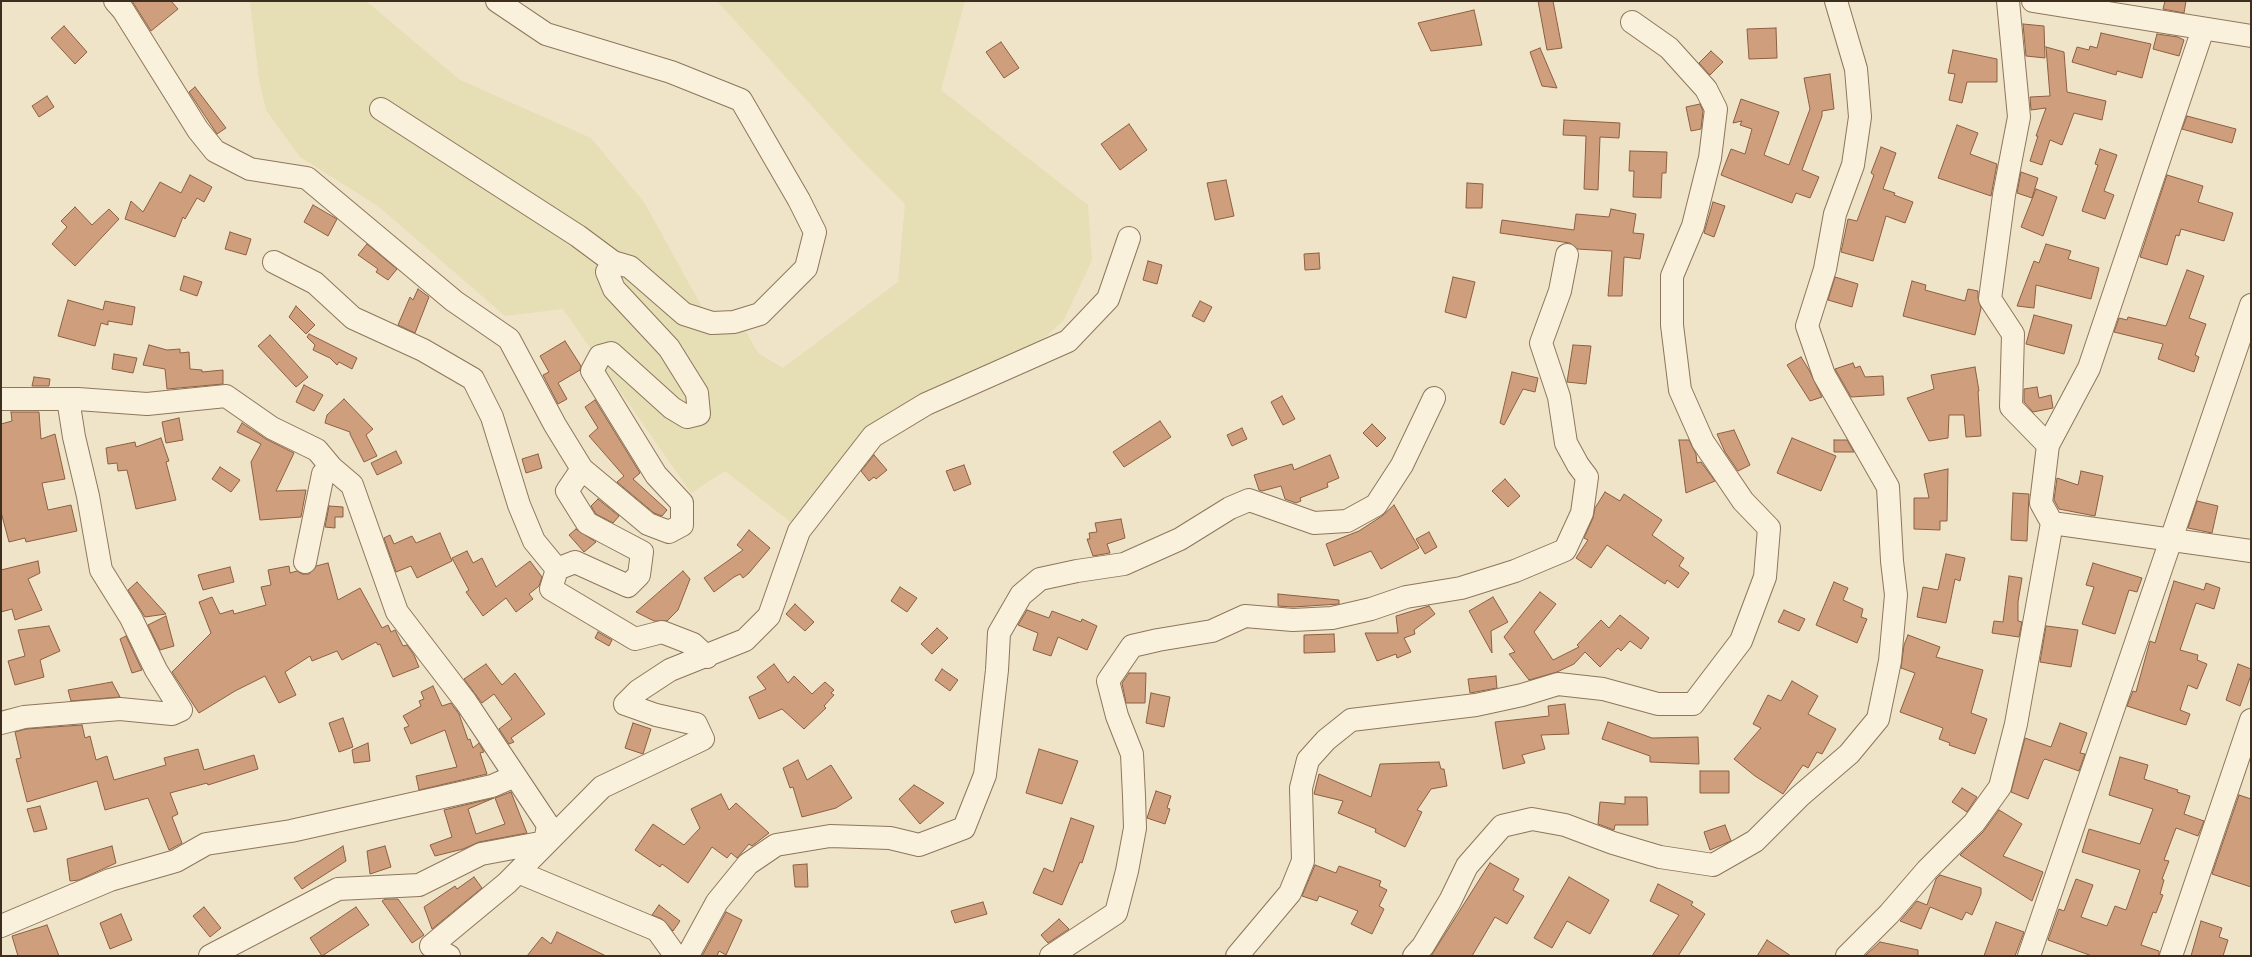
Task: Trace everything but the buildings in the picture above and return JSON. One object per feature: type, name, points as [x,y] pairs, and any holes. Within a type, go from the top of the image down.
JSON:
[{"type":"street","points":[[115,1],[123,10],[198,130],[214,151],[250,169],[307,178],[454,301],[509,339],[555,425],[582,469],[648,524],[669,532],[682,525],[682,503],[656,475],[592,371],[600,356],[611,352],[672,408],[687,417],[699,414],[697,393],[669,348],[614,289],[607,272],[613,262]]},
{"type":"street","points":[[381,109],[578,236],[613,262],[630,267],[684,314],[712,323],[734,322],[760,314],[806,268],[815,232],[800,200],[741,100],[671,72],[546,34],[497,1]]},
{"type":"street","points":[[1414,956],[1423,946],[1450,901],[1467,866],[1502,826],[1532,819],[1565,825],[1613,843],[1660,858],[1713,865],[1755,841],[1800,796],[1849,754],[1878,718],[1890,660],[1896,595],[1892,561],[1888,486],[1824,375],[1807,326],[1825,269],[1835,214],[1853,166],[1860,117],[1856,69],[1836,1]]},
{"type":"street","points":[[2008,1],[2019,117],[2004,195],[1990,299],[2012,334],[2011,407],[2048,445]]},
{"type":"street","points":[[2033,1],[2251,36]]},
{"type":"street","points":[[1237,956],[1290,894],[1303,861],[1302,788],[1308,760],[1326,740],[1351,720],[1476,705],[1522,695],[1558,684],[1603,689],[1658,704],[1693,704],[1741,641],[1766,577],[1769,528],[1743,501],[1703,442],[1680,390],[1672,326],[1672,276],[1693,226],[1710,158],[1716,109],[1706,89],[1669,48],[1632,22]]},
{"type":"street","points":[[1847,956],[1889,914],[1927,870],[1974,823],[2000,787],[2016,724],[2052,524],[2041,503],[2048,445],[2089,368],[2204,29]]},
{"type":"street","points":[[449,956],[431,946],[507,883],[602,787],[703,739],[696,724],[656,715],[625,704],[638,691],[670,670],[707,657],[745,640],[769,616],[799,531],[873,436],[926,404],[1068,341],[1108,299],[1129,238]]},
{"type":"street","points":[[1051,956],[1116,913],[1135,828],[1134,796],[1132,754],[1117,716],[1108,681],[1132,646],[1212,631],[1245,616],[1293,620],[1332,618],[1371,609],[1406,597],[1461,588],[1515,571],[1565,550],[1582,513],[1587,477],[1578,465],[1566,443],[1559,397],[1541,343],[1560,291],[1567,255]]},
{"type":"street","points":[[274,262],[315,282],[353,318],[423,350],[473,379],[492,417],[519,505],[534,540],[557,569]]},
{"type":"street","points":[[2029,956],[2251,305]]},
{"type":"street","points":[[1,399],[68,399],[147,404],[226,396],[272,428],[317,450],[332,468],[352,485],[397,612],[466,702],[548,825],[546,842]]},
{"type":"street","points":[[518,872],[657,930],[681,955],[716,902],[748,864],[776,845],[830,836],[890,838],[919,845],[964,828],[985,775],[997,670],[998,633],[1021,595],[1040,579],[1077,571],[1124,564],[1180,539],[1230,508],[1249,500],[1314,523],[1347,521],[1376,505],[1402,465],[1434,398]]},
{"type":"street","points":[[1,723],[24,717],[113,710],[172,714],[181,710],[156,670],[131,618],[101,570],[88,496],[74,438],[68,399]]},
{"type":"street","points":[[305,562],[323,474],[332,468]]},
{"type":"street","points":[[557,569],[575,562],[628,586],[639,575],[642,552],[587,523],[566,491],[582,469]]},
{"type":"street","points":[[2052,524],[2251,551]]},
{"type":"street","points":[[557,569],[552,589],[629,635],[636,639],[662,632],[693,644],[707,657]]},
{"type":"street","points":[[2171,956],[2251,720]]},
{"type":"street","points":[[1,926],[110,880],[176,861],[206,844],[299,829],[492,786],[515,776]]},
{"type":"street","points":[[210,956],[338,889],[419,885],[481,854],[546,842]]},
{"type":"shaded area","points":[[250,1],[366,1],[460,80],[591,138],[644,202],[707,316],[745,330],[758,353],[783,368],[898,282],[905,204],[858,157],[717,1],[965,1],[941,90],[1088,205],[1092,260],[1064,320],[1029,352],[894,409],[793,524],[725,471],[691,493],[563,309],[505,316],[378,206],[300,157],[266,110],[259,80]]}]
